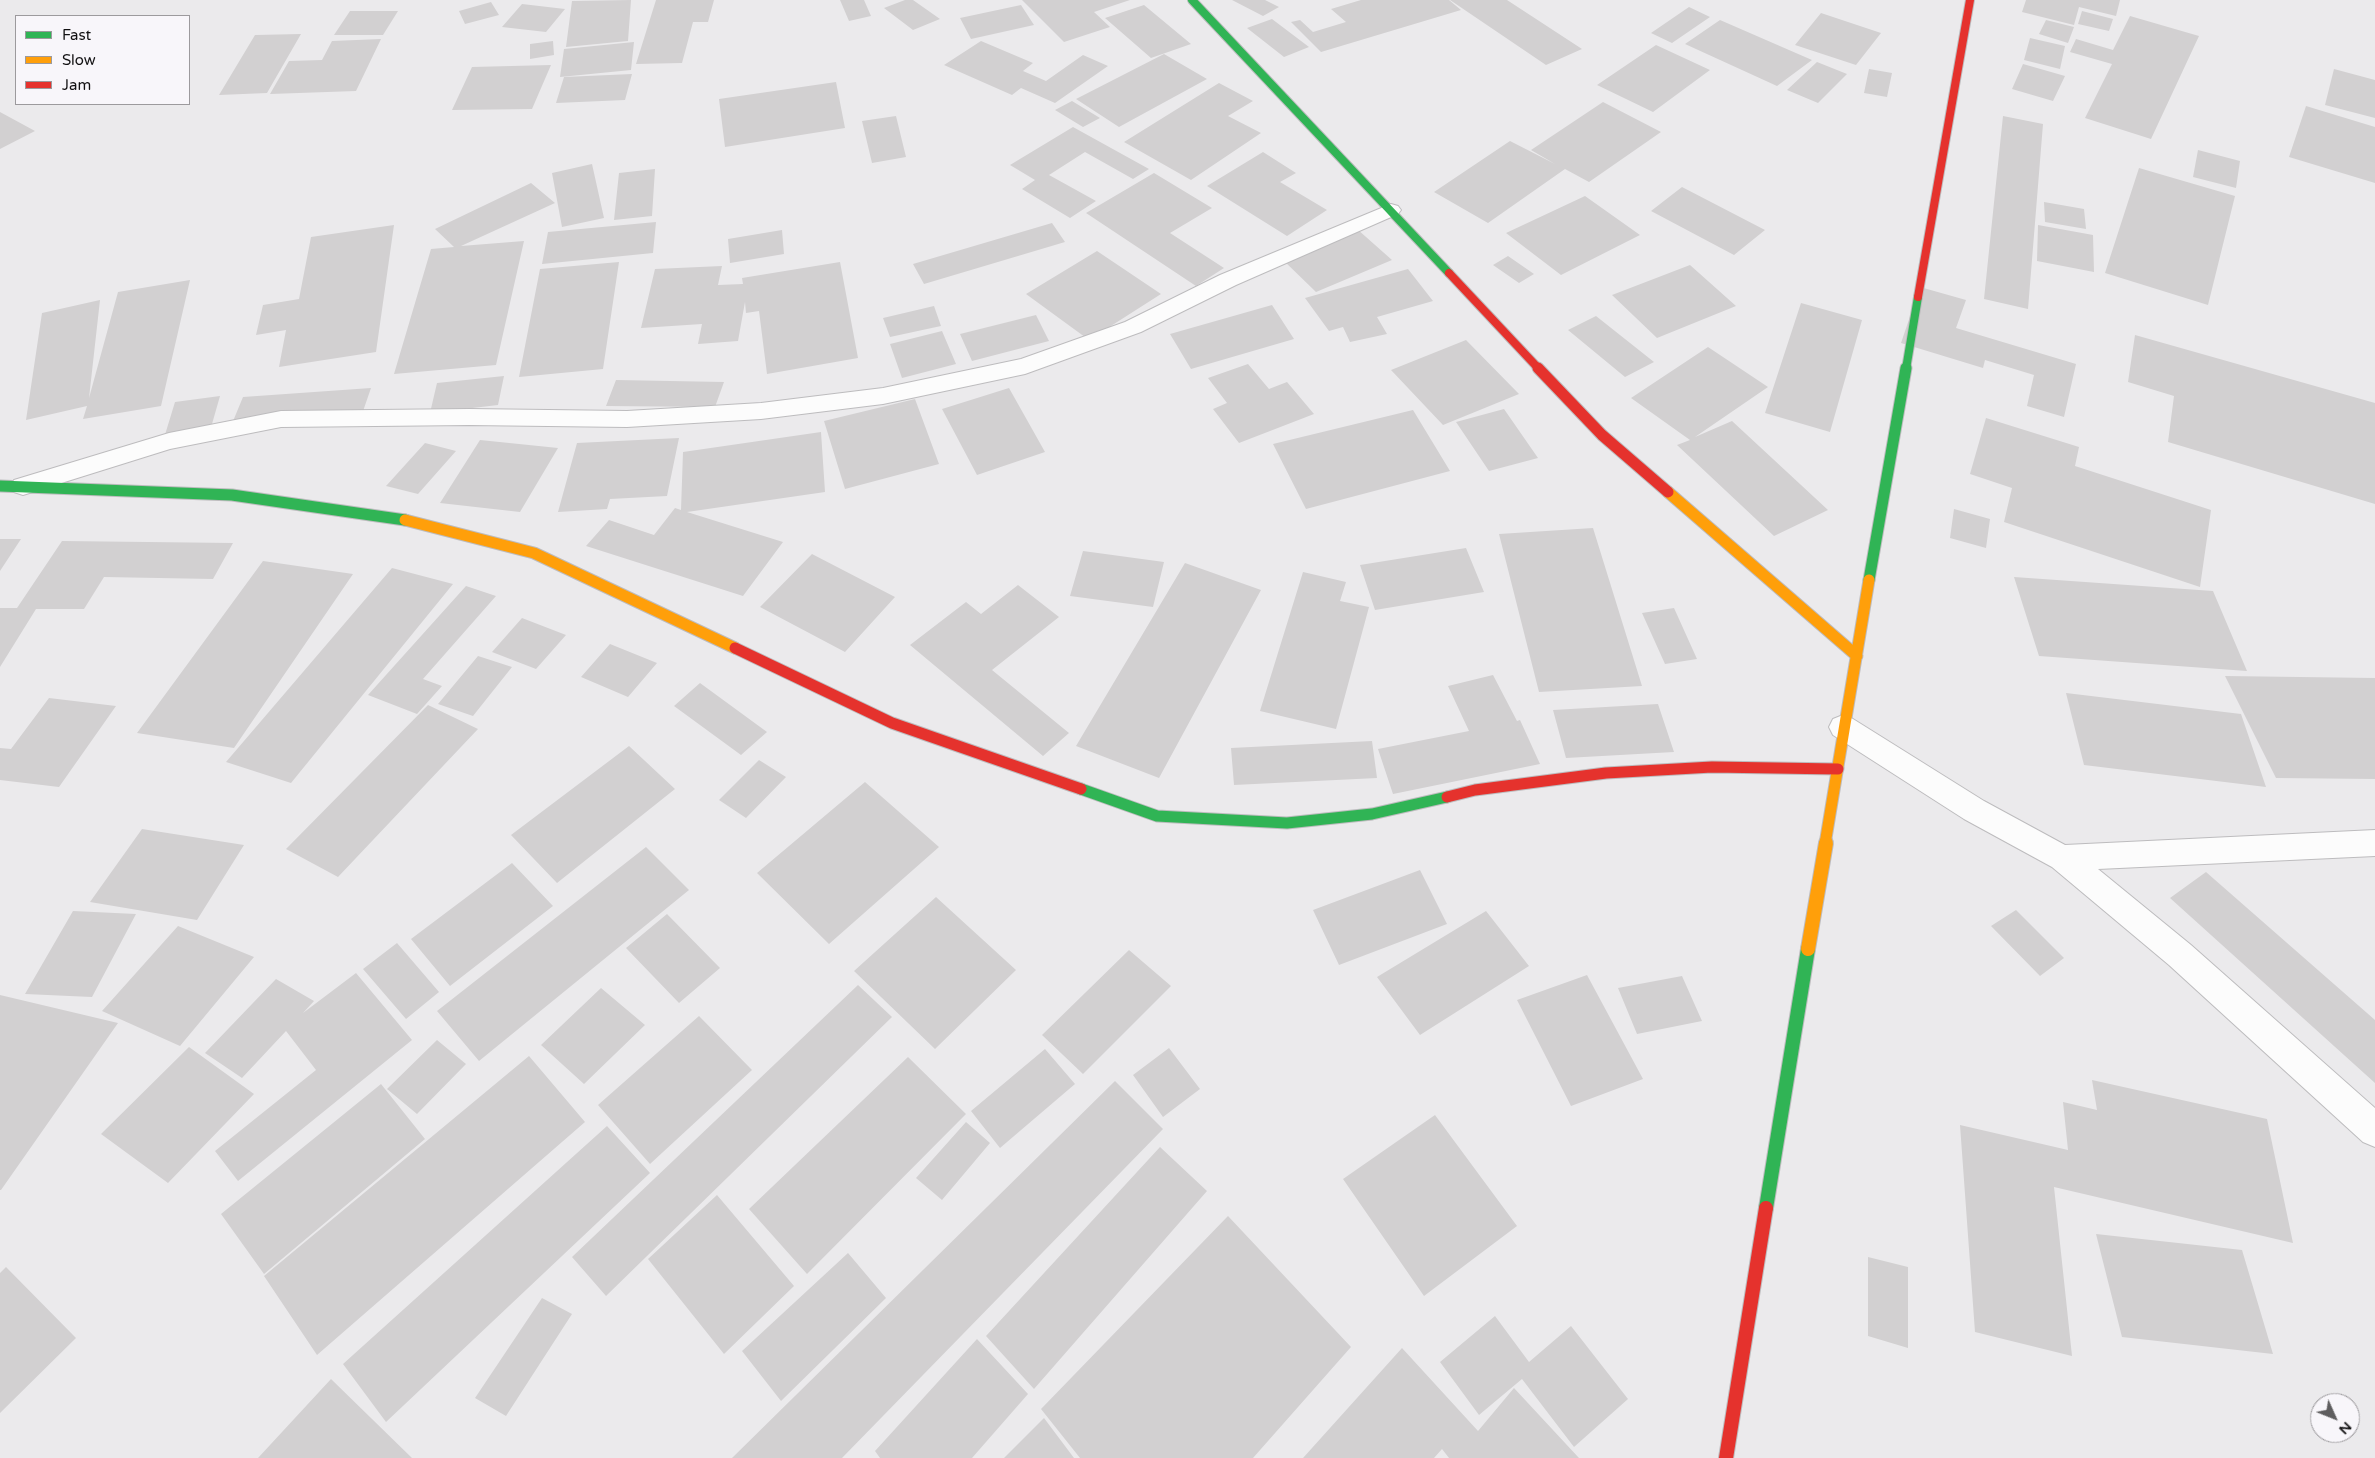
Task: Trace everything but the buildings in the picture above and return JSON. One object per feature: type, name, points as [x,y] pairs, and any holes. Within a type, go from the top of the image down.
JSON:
[{"type":"street","points":[[1192,0],[1602,435],[1857,656]]},
{"type":"street","points":[[1726,1458],[1838,769],[1843,727],[1857,656],[1970,0]]},
{"type":"street","points":[[23,486],[170,441],[281,419],[469,417],[627,419],[761,411],[883,396],[1025,366],[1133,327],[1228,280],[1390,210]]},
{"type":"street","points":[[0,486],[232,494],[395,518],[534,553],[892,723],[1157,816],[1287,824],[1372,814],[1475,790],[1606,773],[1712,767],[1838,769]]},
{"type":"street","points":[[1843,727],[1974,810],[2062,858],[2180,955],[2375,1130]]},
{"type":"street","points":[[2062,858],[2375,843]]},
{"type":"traffic: fast","points":[[1192,0],[1449,273]]},
{"type":"traffic: fast","points":[[1869,580],[1918,297]]},
{"type":"traffic: fast","points":[[0,486],[232,495],[405,520]]},
{"type":"traffic: fast","points":[[1081,789],[1157,816],[1287,823],[1372,814],[1447,797]]},
{"type":"traffic: fast","points":[[1766,1208],[1808,949]]},
{"type":"traffic: slow","points":[[1668,492],[1857,656]]},
{"type":"traffic: slow","points":[[405,520],[534,553],[735,648]]},
{"type":"traffic: slow","points":[[1808,949],[1869,580]]},
{"type":"traffic: jam","points":[[1918,297],[1970,0]]},
{"type":"traffic: jam","points":[[1449,273],[1602,435],[1668,492]]},
{"type":"traffic: jam","points":[[735,648],[892,723],[1081,789]]},
{"type":"traffic: jam","points":[[1447,797],[1475,790],[1606,773],[1712,767],[1838,769]]},
{"type":"traffic: jam","points":[[1726,1458],[1766,1208]]}]
